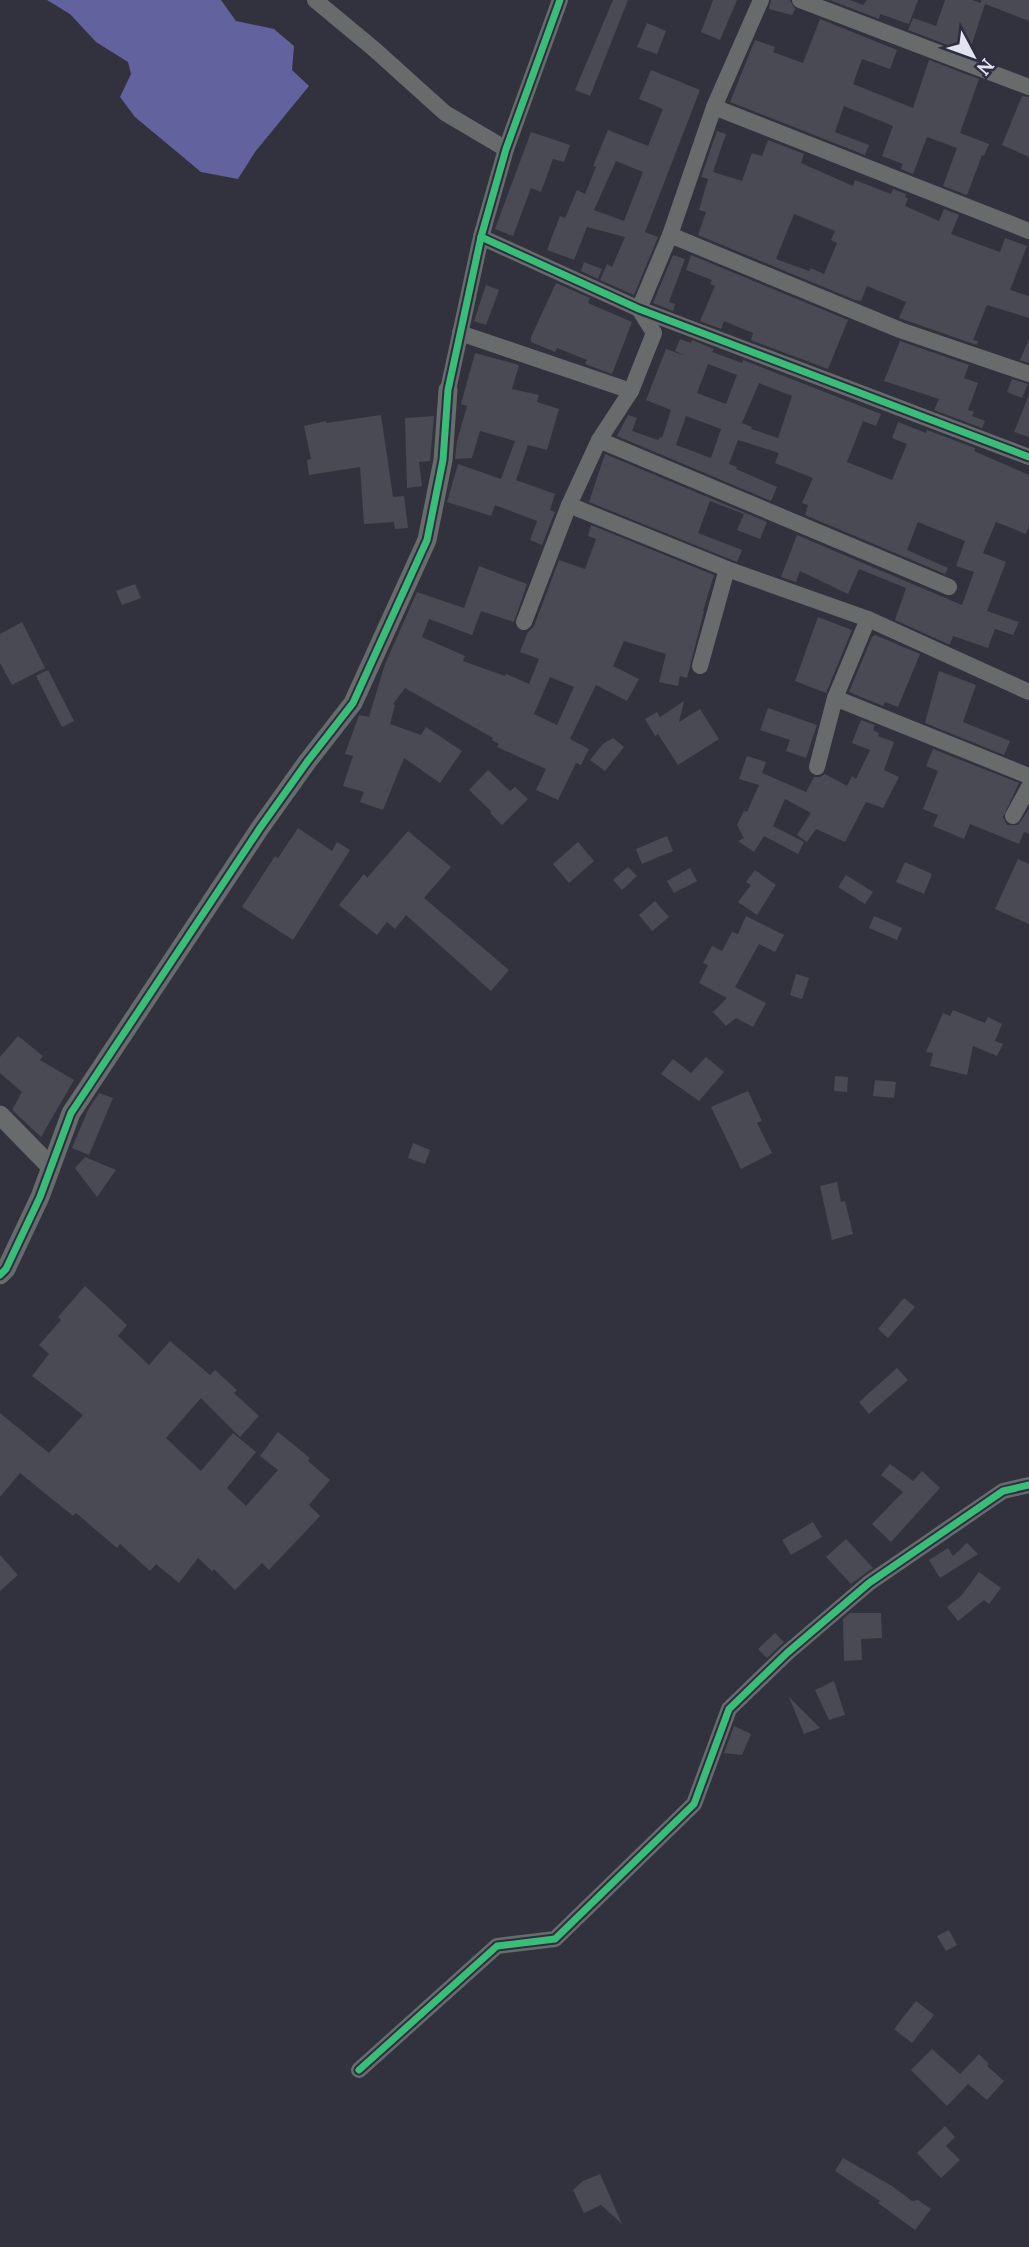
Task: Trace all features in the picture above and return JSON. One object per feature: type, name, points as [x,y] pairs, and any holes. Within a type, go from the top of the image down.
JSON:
[{"type":"street","points":[[315,0],[445,113],[506,149]]},
{"type":"street","points":[[0,1275],[6,1269],[40,1197],[71,1113],[183,941],[291,784],[354,704],[427,540],[443,460],[448,390],[481,237],[506,149],[560,0]]},
{"type":"street","points":[[639,309],[670,234],[714,107],[761,0]]},
{"type":"street","points":[[800,0],[1029,87]]},
{"type":"street","points":[[714,107],[1029,231]]},
{"type":"street","points":[[670,234],[900,330],[1029,374]]},
{"type":"street","points":[[481,237],[639,309],[1029,457]]},
{"type":"street","points":[[524,622],[569,505],[599,440],[631,391],[654,333],[639,309]]},
{"type":"street","points":[[460,333],[631,391]]},
{"type":"street","points":[[599,440],[949,587]]},
{"type":"street","points":[[569,505],[727,569],[868,619],[1029,692]]},
{"type":"street","points":[[700,667],[727,569]]},
{"type":"street","points":[[817,767],[835,698],[868,619]]},
{"type":"street","points":[[835,698],[1029,776]]},
{"type":"street","points":[[1013,816],[1029,788]]},
{"type":"street","points":[[0,1115],[51,1167]]},
{"type":"street","points":[[359,2070],[498,1947],[555,1939],[694,1804],[729,1709],[787,1653],[869,1583],[1003,1491],[1029,1485]]},
{"type":"shaded area","points":[[47,0],[221,0],[236,21],[274,29],[294,46],[292,70],[309,86],[255,152],[238,179],[201,172],[135,117],[120,97],[131,74],[128,62],[96,42],[70,14]]},
{"type":"building","points":[[613,0],[628,0],[590,96],[575,90]]},
{"type":"building","points":[[713,0],[737,0],[720,40],[701,32]]},
{"type":"building","points":[[771,0],[790,0],[795,9],[792,15],[769,9]]},
{"type":"building","points":[[830,0],[850,0],[863,5],[867,0],[918,0],[909,24],[880,14],[879,19]]},
{"type":"building","points":[[945,0],[972,0],[981,3],[981,0],[1029,0],[1029,21],[985,4],[969,53],[908,30],[913,18],[936,26]]},
{"type":"building","points":[[820,19],[897,50],[890,69],[862,59],[853,84],[913,108],[929,60],[979,79],[960,133],[989,144],[967,195],[943,186],[957,148],[927,137],[913,174],[901,169],[903,164],[882,156],[893,126],[844,106],[835,132],[869,145],[865,155],[730,102],[755,40],[775,47],[773,52],[803,63]]},
{"type":"building","points":[[647,23],[666,31],[657,54],[637,47]]},
{"type":"building","points":[[651,70],[700,90],[645,232],[658,237],[634,295],[600,280],[607,264],[612,267],[625,237],[587,227],[574,260],[547,250],[560,216],[565,218],[577,190],[585,194],[608,130],[648,146],[663,109],[639,99]],"holes":[[[616,161],[643,172],[624,221],[594,210]]]},
{"type":"building","points":[[1022,96],[1029,97],[1029,157],[1002,145]]},
{"type":"building","points":[[717,131],[726,134],[713,172],[742,181],[752,153],[762,156],[768,140],[804,154],[801,163],[853,186],[855,180],[891,194],[893,189],[906,194],[905,197],[908,198],[905,206],[939,221],[944,209],[959,215],[951,234],[1000,252],[1005,238],[1027,246],[1010,290],[1029,296],[1029,318],[987,305],[973,340],[978,341],[977,345],[899,318],[906,302],[867,286],[861,301],[855,300],[698,235],[706,212],[699,210],[708,179],[701,177]],"holes":[[[794,214],[835,231],[831,240],[837,243],[824,274],[776,259]]]},
{"type":"building","points":[[531,132],[570,145],[564,162],[553,159],[541,192],[531,188],[513,236],[495,229]]},
{"type":"building","points":[[673,255],[685,259],[669,302],[675,304],[673,311],[653,303]]},
{"type":"building","points":[[691,255],[848,320],[828,369],[751,340],[753,333],[724,321],[721,329],[700,321],[715,286],[710,284],[712,280],[686,270]]},
{"type":"building","points":[[584,262],[602,269],[598,279],[581,271]]},
{"type":"building","points":[[556,283],[590,298],[588,303],[632,322],[612,374],[585,364],[587,360],[557,348],[555,352],[531,342]]},
{"type":"building","points":[[486,285],[499,290],[486,325],[474,321]]},
{"type":"building","points":[[680,339],[691,343],[692,340],[714,349],[712,352],[742,363],[743,360],[881,414],[876,426],[863,421],[847,462],[892,480],[907,444],[892,438],[898,422],[975,448],[974,451],[1029,475],[1029,526],[1026,534],[996,522],[983,553],[1006,562],[987,611],[1019,622],[1013,635],[995,629],[988,648],[953,636],[948,644],[895,620],[906,588],[859,569],[848,594],[800,571],[796,582],[781,577],[797,535],[962,605],[974,572],[956,566],[965,541],[918,522],[907,550],[948,568],[945,574],[805,515],[808,505],[802,503],[813,478],[775,463],[779,453],[738,440],[729,464],[777,487],[771,501],[617,436],[628,415],[637,418],[632,431],[658,440],[662,438],[671,410],[646,400],[666,349],[686,356],[675,351]],"holes":[[[708,364],[737,375],[726,404],[697,393]],[[759,383],[792,396],[778,438],[742,423]],[[686,416],[721,429],[711,458],[676,445]]]},
{"type":"building","points":[[1029,339],[1029,363],[1020,360]]},
{"type":"building","points":[[900,341],[969,365],[964,378],[978,383],[968,410],[974,412],[972,416],[985,421],[982,428],[934,410],[939,399],[884,381]]},
{"type":"building","points":[[475,353],[519,365],[512,389],[539,395],[537,402],[559,409],[547,450],[528,445],[516,480],[555,494],[550,510],[555,512],[542,545],[530,540],[537,521],[495,505],[491,516],[447,502],[458,464],[501,479],[515,441],[480,431],[472,458],[455,459],[467,406],[461,404]]},
{"type":"building","points":[[1012,379],[1028,384],[1022,398],[1007,392]]},
{"type":"building","points":[[1029,395],[1029,437],[1014,432]]},
{"type":"building","points":[[381,415],[393,497],[404,496],[408,528],[395,529],[394,522],[364,524],[360,467],[309,475],[307,460],[311,459],[304,426]]},
{"type":"building","points":[[434,416],[430,461],[419,462],[422,486],[407,488],[405,418]]},
{"type":"building","points":[[605,454],[767,522],[760,539],[737,530],[744,514],[710,501],[698,533],[742,550],[737,562],[589,502]]},
{"type":"building","points":[[591,525],[714,575],[687,678],[680,676],[678,686],[659,682],[666,654],[624,641],[613,666],[639,679],[627,701],[596,685],[570,739],[589,749],[581,765],[576,763],[558,800],[536,790],[546,769],[497,747],[499,744],[492,740],[493,738],[405,688],[393,704],[395,705],[390,724],[421,735],[426,727],[462,751],[440,783],[404,758],[383,810],[360,802],[364,792],[343,786],[353,756],[345,754],[359,715],[369,717],[385,664],[417,592],[464,608],[479,566],[527,584],[514,622],[481,611],[472,635],[429,619],[422,637],[465,656],[463,661],[529,684],[539,659],[520,652],[528,632],[534,626],[559,560],[585,569],[596,539],[588,536]],"holes":[[[550,677],[574,687],[557,725],[534,714]]]},
{"type":"building","points":[[135,584],[141,598],[122,605],[116,591]]},
{"type":"building","points":[[818,617],[852,630],[826,693],[795,681]]},
{"type":"building","points":[[22,622],[45,668],[12,685],[0,663],[0,634]]},
{"type":"building","points":[[875,635],[920,654],[898,707],[885,702],[883,706],[849,692]]},
{"type":"building","points":[[48,670],[74,721],[62,727],[36,676]]},
{"type":"building","points":[[939,671],[976,685],[963,722],[1010,741],[1004,755],[925,723]]},
{"type":"building","points":[[684,701],[679,722],[700,709],[719,739],[678,765],[645,719],[657,712],[660,717]]},
{"type":"building","points":[[768,708],[817,725],[806,758],[786,751],[790,740],[760,730]]},
{"type":"building","points":[[861,720],[875,725],[873,730],[879,733],[878,736],[894,742],[884,770],[899,777],[883,808],[866,802],[845,842],[816,829],[807,842],[797,835],[811,813],[785,799],[773,826],[804,842],[798,854],[764,836],[754,852],[738,841],[744,838],[737,825],[744,811],[747,812],[759,785],[739,779],[747,756],[766,762],[762,773],[806,792],[814,777],[825,774],[847,786],[852,776],[856,779],[870,750],[852,743]]},
{"type":"building","points":[[613,738],[624,747],[605,771],[590,760],[603,744]]},
{"type":"building","points":[[933,749],[1019,783],[1003,817],[1007,825],[1018,825],[1029,809],[1029,834],[1024,832],[1019,844],[970,824],[964,839],[933,826],[938,815],[923,809],[938,771],[926,766]]},
{"type":"building","points":[[488,770],[510,791],[515,787],[528,799],[502,825],[469,790]]},
{"type":"building","points":[[298,828],[332,851],[337,842],[350,850],[293,940],[242,907],[275,856],[278,858]]},
{"type":"building","points":[[408,831],[451,867],[424,898],[509,970],[491,991],[406,915],[395,929],[387,922],[377,935],[339,905],[364,874],[367,878]]},
{"type":"building","points":[[667,836],[673,851],[642,864],[636,849]]},
{"type":"building","points":[[578,842],[594,861],[569,883],[553,864]]},
{"type":"building","points":[[1018,859],[1029,864],[1029,924],[995,909]]},
{"type":"building","points":[[905,862],[932,874],[924,894],[896,882]]},
{"type":"building","points":[[628,867],[637,876],[622,890],[613,880]]},
{"type":"building","points":[[690,868],[697,881],[674,893],[667,881]]},
{"type":"building","points":[[755,870],[776,885],[757,915],[738,902],[751,885],[746,882]]},
{"type":"building","points":[[846,875],[873,892],[865,904],[838,887]]},
{"type":"building","points":[[655,901],[669,917],[652,931],[639,915]]},
{"type":"building","points":[[746,916],[784,935],[775,952],[759,944],[735,987],[766,1003],[753,1027],[736,1018],[726,1026],[713,1012],[727,998],[699,983],[708,965],[703,963],[712,946],[722,951],[732,932],[738,934]]},
{"type":"building","points":[[874,916],[902,928],[897,940],[869,928]]},
{"type":"building","points":[[796,974],[809,978],[802,999],[790,995]]},
{"type":"building","points":[[953,1010],[985,1023],[988,1017],[1002,1024],[995,1041],[1003,1044],[997,1056],[973,1046],[967,1075],[930,1066],[933,1053],[926,1052],[943,1013],[950,1016]]},
{"type":"building","points":[[18,1036],[43,1056],[40,1060],[74,1080],[41,1137],[12,1110],[22,1092],[0,1073],[0,1057]]},
{"type":"building","points":[[706,1057],[724,1072],[699,1101],[661,1074],[673,1059],[691,1073]]},
{"type":"building","points":[[835,1076],[848,1077],[847,1092],[834,1091]]},
{"type":"building","points":[[875,1080],[896,1082],[894,1098],[873,1096]]},
{"type":"building","points":[[748,1091],[762,1121],[757,1123],[772,1153],[741,1169],[711,1107]]},
{"type":"building","points":[[99,1093],[113,1098],[89,1155],[72,1148],[88,1110]]},
{"type":"building","points":[[413,1143],[430,1150],[425,1164],[408,1158]]},
{"type":"building","points":[[85,1157],[116,1170],[97,1197],[75,1168]]},
{"type":"building","points":[[837,1182],[853,1234],[832,1240],[820,1186]]},
{"type":"building","points":[[85,1286],[127,1325],[118,1336],[149,1365],[170,1341],[210,1375],[215,1370],[237,1390],[234,1393],[259,1416],[240,1437],[201,1398],[166,1438],[201,1471],[233,1433],[256,1452],[227,1488],[246,1506],[278,1470],[260,1456],[278,1432],[310,1458],[308,1461],[330,1480],[309,1505],[320,1516],[269,1570],[262,1563],[235,1590],[214,1569],[212,1571],[198,1558],[179,1583],[156,1564],[150,1571],[120,1544],[117,1548],[76,1513],[73,1516],[20,1473],[0,1497],[0,1413],[49,1453],[83,1415],[32,1376],[49,1354],[39,1345],[61,1320],[58,1317]]},
{"type":"building","points":[[904,1298],[915,1307],[888,1338],[878,1329]]},
{"type":"building","points":[[897,1368],[908,1380],[869,1414],[859,1402]]},
{"type":"building","points":[[890,1464],[913,1481],[922,1471],[940,1488],[891,1542],[872,1524],[903,1492],[881,1475]]},
{"type":"building","points":[[813,1522],[822,1537],[791,1555],[782,1540]]},
{"type":"building","points":[[846,1539],[873,1568],[851,1584],[826,1557]]},
{"type":"building","points":[[967,1543],[978,1554],[940,1578],[929,1560],[948,1548],[953,1556]]},
{"type":"building","points":[[0,1555],[18,1575],[0,1591]]},
{"type":"building","points":[[979,1572],[1001,1588],[989,1604],[984,1600],[958,1621],[947,1607],[961,1596]]},
{"type":"building","points":[[850,1613],[881,1613],[882,1638],[861,1639],[862,1660],[844,1661],[843,1619]]},
{"type":"building","points":[[775,1633],[784,1642],[767,1658],[758,1649]]},
{"type":"building","points":[[834,1681],[845,1715],[829,1720],[815,1690]]},
{"type":"building","points":[[789,1697],[820,1728],[804,1734]]},
{"type":"building","points":[[734,1726],[751,1734],[742,1755],[724,1753]]},
{"type":"building","points":[[949,1930],[957,1945],[946,1951],[937,1936]]},
{"type":"building","points":[[916,2001],[934,2015],[912,2043],[894,2029]]},
{"type":"building","points":[[932,2049],[960,2074],[979,2054],[989,2064],[987,2066],[1004,2081],[987,2100],[968,2084],[947,2106],[911,2070]]},
{"type":"building","points":[[945,2126],[955,2137],[946,2146],[960,2160],[941,2178],[917,2153]]},
{"type":"building","points":[[843,2158],[892,2186],[912,2201],[918,2200],[931,2209],[915,2230],[878,2203],[880,2201],[835,2171]]},
{"type":"building","points":[[600,2174],[622,2224],[601,2205],[584,2213],[573,2190],[583,2181]]},
{"type":"cycle path","points":[[0,1275],[6,1269],[40,1197],[71,1113],[260,828],[353,703],[427,540],[443,460],[448,390],[481,237],[506,149],[560,0]]},
{"type":"cycle path","points":[[481,237],[639,309],[1029,457]]},
{"type":"cycle path","points":[[359,2070],[497,1946],[555,1939],[694,1804],[729,1709],[787,1653],[869,1583],[1003,1491],[1029,1485]]}]
